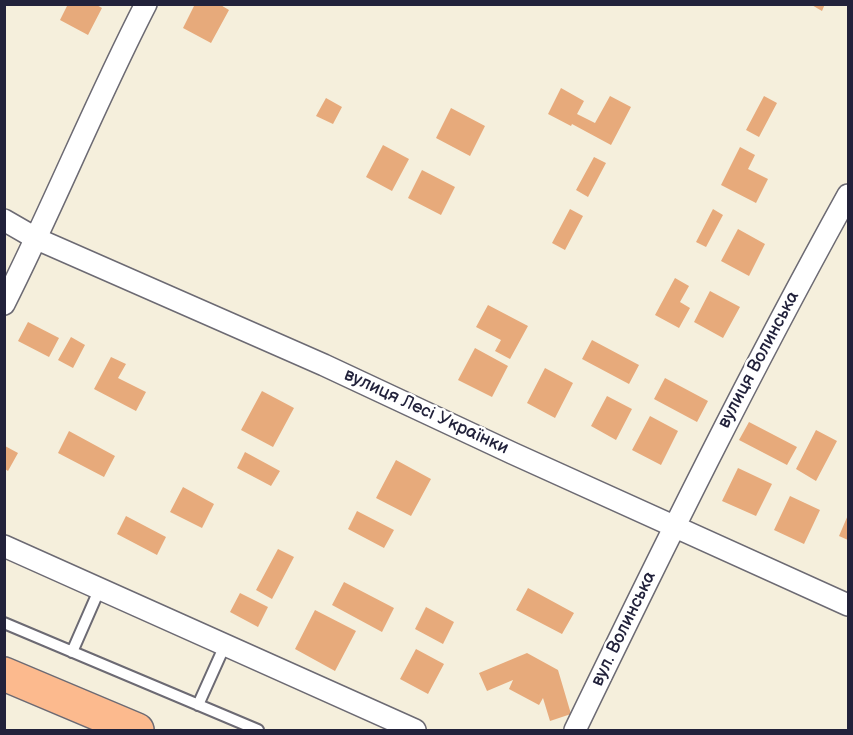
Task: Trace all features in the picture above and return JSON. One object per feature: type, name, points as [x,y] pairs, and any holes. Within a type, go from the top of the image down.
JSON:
[{"type":"highway","points":[[4,674],[137,730]]},
{"type":"street","points":[[4,304],[37,239],[146,4]]},
{"type":"street","name":"вулиця Волинська","points":[[673,526],[781,317],[849,195]]},
{"type":"street","name":"вулиця Лесі Українки","points":[[4,220],[37,239],[324,364],[849,605]]},
{"type":"street","name":"вул. Волинська","points":[[575,730],[673,526]]},
{"type":"street","points":[[4,546],[415,730]]},
{"type":"lane","points":[[72,652],[100,588]]},
{"type":"lane","points":[[4,623],[258,730]]},
{"type":"lane","points":[[198,705],[225,645]]},
{"type":"building","points":[[68,4],[95,4],[102,8],[88,35],[60,20]]},
{"type":"building","points":[[195,4],[219,4],[229,10],[211,43],[183,28]]},
{"type":"building","points":[[810,4],[825,4],[822,11]]},
{"type":"building","points":[[561,88],[584,101],[577,114],[595,123],[610,96],[631,107],[611,145],[548,114]]},
{"type":"building","points":[[764,96],[777,103],[759,137],[746,130]]},
{"type":"building","points":[[326,98],[342,107],[333,124],[316,116]]},
{"type":"building","points":[[451,108],[485,126],[470,156],[436,138]]},
{"type":"building","points":[[383,145],[409,159],[392,191],[366,177]]},
{"type":"building","points":[[740,147],[755,155],[748,169],[768,179],[756,203],[721,185]]},
{"type":"building","points":[[594,157],[606,163],[588,197],[576,190]]},
{"type":"building","points":[[422,170],[455,187],[441,215],[408,198]]},
{"type":"building","points":[[570,209],[583,216],[565,250],[552,243]]},
{"type":"building","points":[[713,209],[723,215],[706,247],[696,242]]},
{"type":"building","points":[[738,229],[765,244],[749,276],[721,261]]},
{"type":"building","points":[[675,278],[689,286],[680,302],[690,308],[679,328],[655,315]]},
{"type":"building","points":[[710,291],[740,307],[723,338],[694,322]]},
{"type":"building","points":[[488,305],[528,326],[510,359],[495,351],[501,340],[476,327]]},
{"type":"building","points":[[28,322],[59,338],[49,357],[18,341]]},
{"type":"building","points":[[71,337],[85,345],[73,368],[58,360]]},
{"type":"building","points":[[592,340],[639,365],[629,384],[582,359]]},
{"type":"building","points":[[475,348],[508,366],[492,397],[458,380]]},
{"type":"building","points":[[111,357],[126,364],[118,378],[146,392],[136,411],[94,389]]},
{"type":"building","points":[[545,368],[573,383],[555,418],[527,403]]},
{"type":"building","points":[[665,378],[708,401],[697,422],[654,399]]},
{"type":"building","points":[[262,391],[294,408],[273,447],[241,430]]},
{"type":"building","points":[[607,396],[632,409],[616,440],[591,426]]},
{"type":"building","points":[[650,416],[678,431],[661,465],[632,450]]},
{"type":"building","points":[[749,422],[797,447],[787,465],[739,440]]},
{"type":"building","points":[[816,430],[837,441],[816,481],[796,469]]},
{"type":"building","points":[[69,431],[115,456],[104,477],[58,453]]},
{"type":"building","points":[[5,446],[18,453],[8,471],[5,469]]},
{"type":"building","points":[[245,452],[280,471],[271,486],[237,468]]},
{"type":"building","points":[[396,460],[431,479],[411,516],[376,498]]},
{"type":"building","points":[[738,468],[772,484],[756,516],[722,501]]},
{"type":"building","points":[[183,487],[214,504],[202,528],[170,512]]},
{"type":"building","points":[[790,496],[820,510],[804,544],[774,530]]},
{"type":"building","points":[[357,511],[394,530],[384,548],[348,529]]},
{"type":"building","points":[[848,515],[848,540],[839,536]]},
{"type":"building","points":[[126,516],[166,537],[157,555],[117,534]]},
{"type":"building","points":[[278,549],[294,557],[272,599],[256,590]]},
{"type":"building","points":[[344,582],[394,608],[382,632],[332,605]]},
{"type":"building","points":[[528,588],[574,613],[562,634],[516,610]]},
{"type":"building","points":[[240,593],[268,607],[258,627],[230,612]]},
{"type":"building","points":[[426,607],[454,622],[443,644],[415,629]]},
{"type":"building","points":[[315,610],[356,631],[335,671],[295,649]]},
{"type":"building","points":[[416,649],[444,664],[428,694],[400,679]]},
{"type":"building","points":[[527,653],[558,670],[571,714],[550,721],[543,698],[539,705],[509,689],[513,680],[487,691],[479,673]]}]
